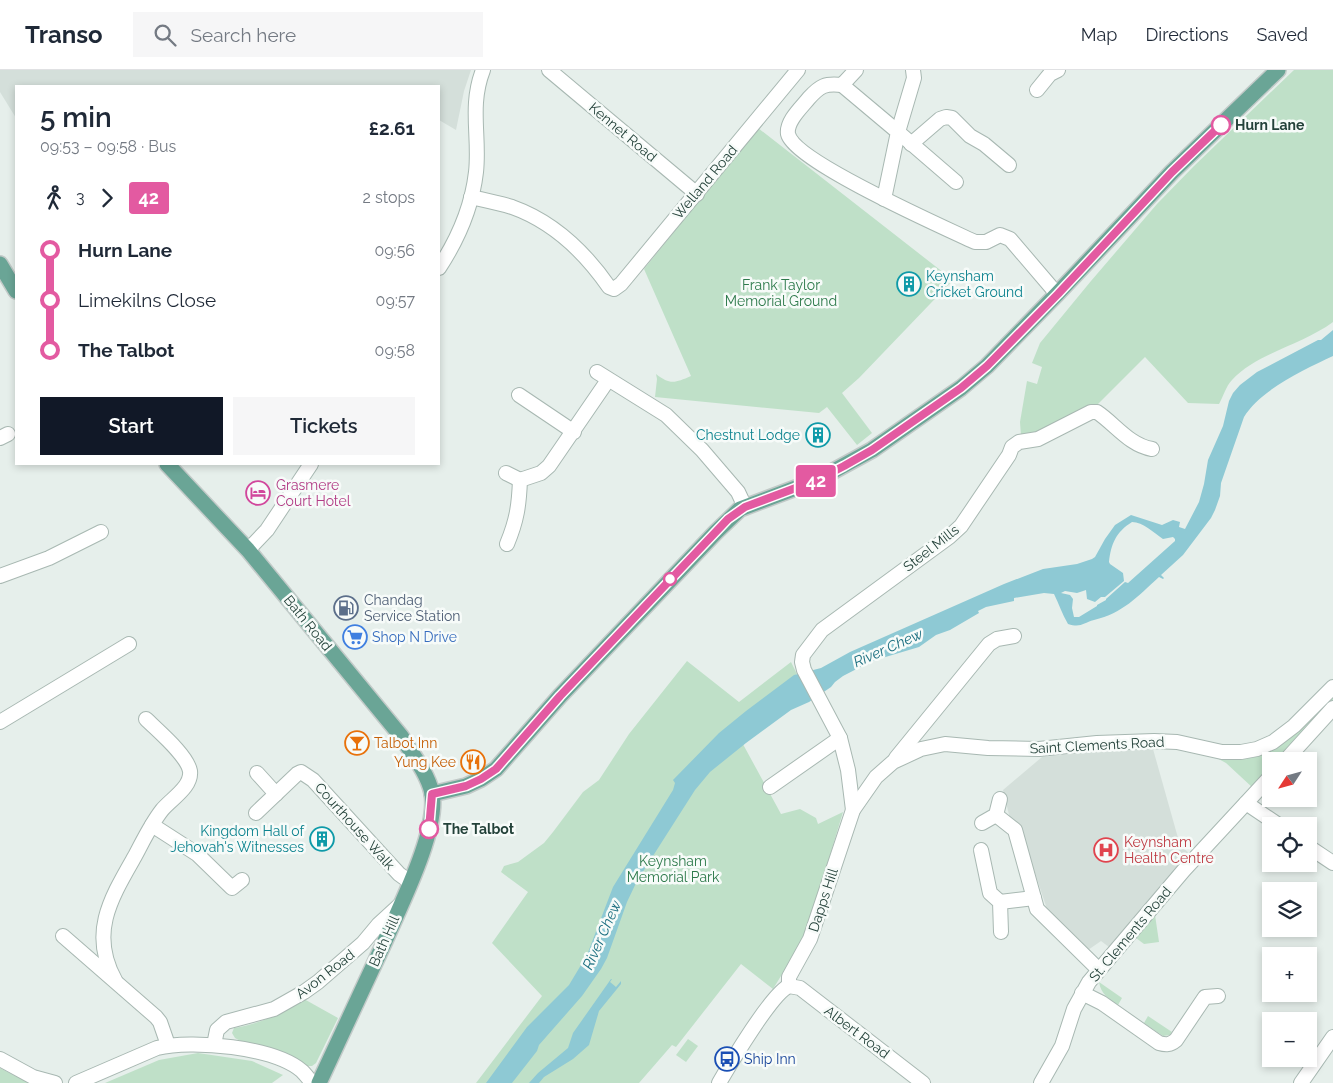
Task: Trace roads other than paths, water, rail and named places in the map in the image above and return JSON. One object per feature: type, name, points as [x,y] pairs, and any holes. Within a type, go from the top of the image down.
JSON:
[{"type":"main road","points":[[432,794],[466,786],[496,769],[560,696],[728,519],[745,507],[817,480],[880,444],[961,388],[987,366],[1058,294],[1172,172],[1278,70]]},
{"type":"main road","points":[[1,269],[15,290]]},
{"type":"main road","name":"Bath Road","points":[[168,465],[248,550],[401,736],[421,766],[432,794]]},
{"type":"main road","name":"Bath Hill","points":[[319,1083],[410,882],[429,831],[432,794]]},
{"type":"street","points":[[440,266],[462,228],[471,197],[476,172],[475,99],[483,70]]},
{"type":"street","name":"Kennet Road","points":[[549,70],[696,194]]},
{"type":"street","name":"Welland Road","points":[[471,197],[511,207],[529,214],[560,232],[592,264],[609,287],[614,289],[621,284],[798,70]]},
{"type":"street","points":[[842,85],[856,70]]},
{"type":"street","points":[[884,199],[898,132],[914,78],[913,70]]},
{"type":"street","points":[[1037,90],[1049,71]]},
{"type":"street","points":[[956,182],[842,85],[832,84],[818,88],[793,118],[789,127],[788,134],[795,145],[829,168],[884,199],[975,242],[986,242],[1000,234],[1010,239],[1058,294]]},
{"type":"street","points":[[911,144],[940,119],[952,118],[970,136],[1010,164]]},
{"type":"street","points":[[597,372],[666,415],[702,450],[712,464],[738,492],[745,507]]},
{"type":"street","points":[[506,473],[520,480],[541,473],[549,466],[608,380]]},
{"type":"street","points":[[519,395],[574,432]]},
{"type":"street","name":"Steel Mills","points":[[848,770],[840,738],[804,670],[802,662],[803,655],[822,630],[961,526],[1009,455],[1012,447],[1019,442],[1038,439],[1091,412],[1097,412],[1127,438],[1146,448],[1152,449]]},
{"type":"street","points":[[248,550],[267,530],[310,465]]},
{"type":"street","points":[[507,544],[515,525],[519,504],[520,480]]},
{"type":"street","points":[[0,576],[49,558],[101,532]]},
{"type":"street","points":[[894,762],[989,644],[997,639],[1014,636]]},
{"type":"street","points":[[0,722],[129,644]]},
{"type":"street","name":"Saint Clements Road","points":[[876,777],[894,762],[921,748],[944,744],[988,748],[1039,749],[1154,740],[1177,742],[1222,752],[1241,752],[1257,749],[1272,742],[1294,726],[1333,687]]},
{"type":"street","points":[[1293,752],[1333,708]]},
{"type":"street","points":[[115,980],[106,965],[103,938],[106,912],[152,825],[162,810],[187,784],[190,778],[190,772],[182,756],[146,719]]},
{"type":"street","points":[[770,787],[840,738]]},
{"type":"street","points":[[848,770],[856,777],[865,780],[876,777]]},
{"type":"street","name":"Dapps Hill","points":[[848,770],[853,810]]},
{"type":"street","name":"Courthouse Walk","points":[[256,813],[301,772],[322,790],[399,874],[410,882]]},
{"type":"street","points":[[257,773],[276,794]]},
{"type":"street","name":"Dapps Hill","points":[[789,986],[789,977],[810,939],[853,810],[876,777]]},
{"type":"street","points":[[1262,786],[1246,803],[1267,817]]},
{"type":"street","points":[[982,824],[996,815],[1000,799]]},
{"type":"street","name":"St. Clements Road","points":[[1041,1083],[1062,1046],[1074,1009],[1082,992],[1184,870],[1246,803]]},
{"type":"street","points":[[996,815],[1015,830],[1037,909],[1099,970]]},
{"type":"street","points":[[152,825],[197,854],[232,888],[242,880]]},
{"type":"street","points":[[982,850],[990,893],[1000,902],[1001,932]]},
{"type":"street","points":[[1317,853],[1333,864]]},
{"type":"street","points":[[1000,902],[1034,898]]},
{"type":"street","name":"Avon Road","points":[[214,1045],[218,1030],[226,1022],[274,1009],[318,982],[363,943],[378,925],[402,902]]},
{"type":"street","points":[[63,936],[156,1017],[160,1022],[168,1045]]},
{"type":"street","points":[[719,1083],[780,992],[789,986]]},
{"type":"street","name":"Albert Road","points":[[789,986],[800,988],[923,1083]]},
{"type":"street","points":[[1082,992],[1102,1003],[1159,1043],[1166,1045],[1172,1044],[1176,1040],[1205,996],[1218,996]]},
{"type":"street","points":[[1301,1083],[1333,1037]]},
{"type":"street","points":[[76,1083],[156,1048],[168,1045],[214,1045],[244,1048],[284,1061],[301,1071],[312,1083]]},
{"type":"street","points":[[0,1060],[33,1077],[55,1083]]},
{"type":"water","points":[[1333,330],[1333,356],[1284,381],[1251,407],[1244,417],[1221,483],[1220,496],[1211,518],[1183,555],[1161,575],[1164,578],[1159,577],[1122,609],[1082,625],[1076,625],[1068,624],[1054,594],[1044,593],[1014,598],[1014,601],[986,607],[950,630],[936,635],[919,647],[872,661],[843,676],[809,702],[791,710],[710,772],[695,790],[637,881],[627,902],[607,958],[582,996],[539,1045],[537,1051],[512,1083],[486,1083],[527,1027],[569,985],[587,955],[613,887],[673,790],[675,783],[673,780],[719,733],[794,675],[821,668],[850,652],[1004,584],[1043,569],[1077,564],[1092,559],[1115,525],[1131,515],[1162,525],[1173,520],[1180,522],[1179,527],[1185,529],[1199,502],[1208,460],[1223,426],[1229,401],[1233,393],[1257,372],[1321,340]],"holes":[[[1136,522],[1163,539],[1173,537],[1175,541],[1106,600],[1079,617],[1074,617],[1073,599],[1070,595],[1061,593],[1065,591],[1077,593],[1086,590],[1087,599],[1095,602],[1101,597],[1105,597],[1124,581],[1123,573],[1110,564],[1110,556],[1118,534],[1126,526]]]},
{"type":"water","name":"River Chew","points":[[611,979],[610,982],[616,987],[621,981],[621,984],[599,1011],[589,1045],[573,1059],[544,1077],[539,1083],[529,1083],[568,1048],[573,1033]]},
{"type":"place","name":"Hurn Lane","points":[[1221,125]]},
{"type":"place","name":"Keynsham Cricket Ground","points":[[909,284]]},
{"type":"place","name":"Chestnut Lodge","points":[[818,435]]},
{"type":"place","name":"Grasmere Court Hotel","points":[[258,493]]},
{"type":"place","name":"Chandag Service Station","points":[[346,608]]},
{"type":"place","name":"Shop N Drive","points":[[355,637]]},
{"type":"place","name":"Talbot Inn","points":[[357,743]]},
{"type":"place","name":"Yung Kee","points":[[473,762]]},
{"type":"place","name":"The Talbot","points":[[429,829]]},
{"type":"place","name":"Kingdom Hall of Jehovah's Witnesses","points":[[322,839]]},
{"type":"place","name":"Keynsham Health Centre","points":[[1106,850]]},
{"type":"place","name":"Ship Inn","points":[[727,1059]]},
{"type":"park label","name":"Frank Taylor Memorial Ground","points":[[781,294]]},
{"type":"park label","name":"Keynsham Memorial Park","points":[[673,870]]}]
